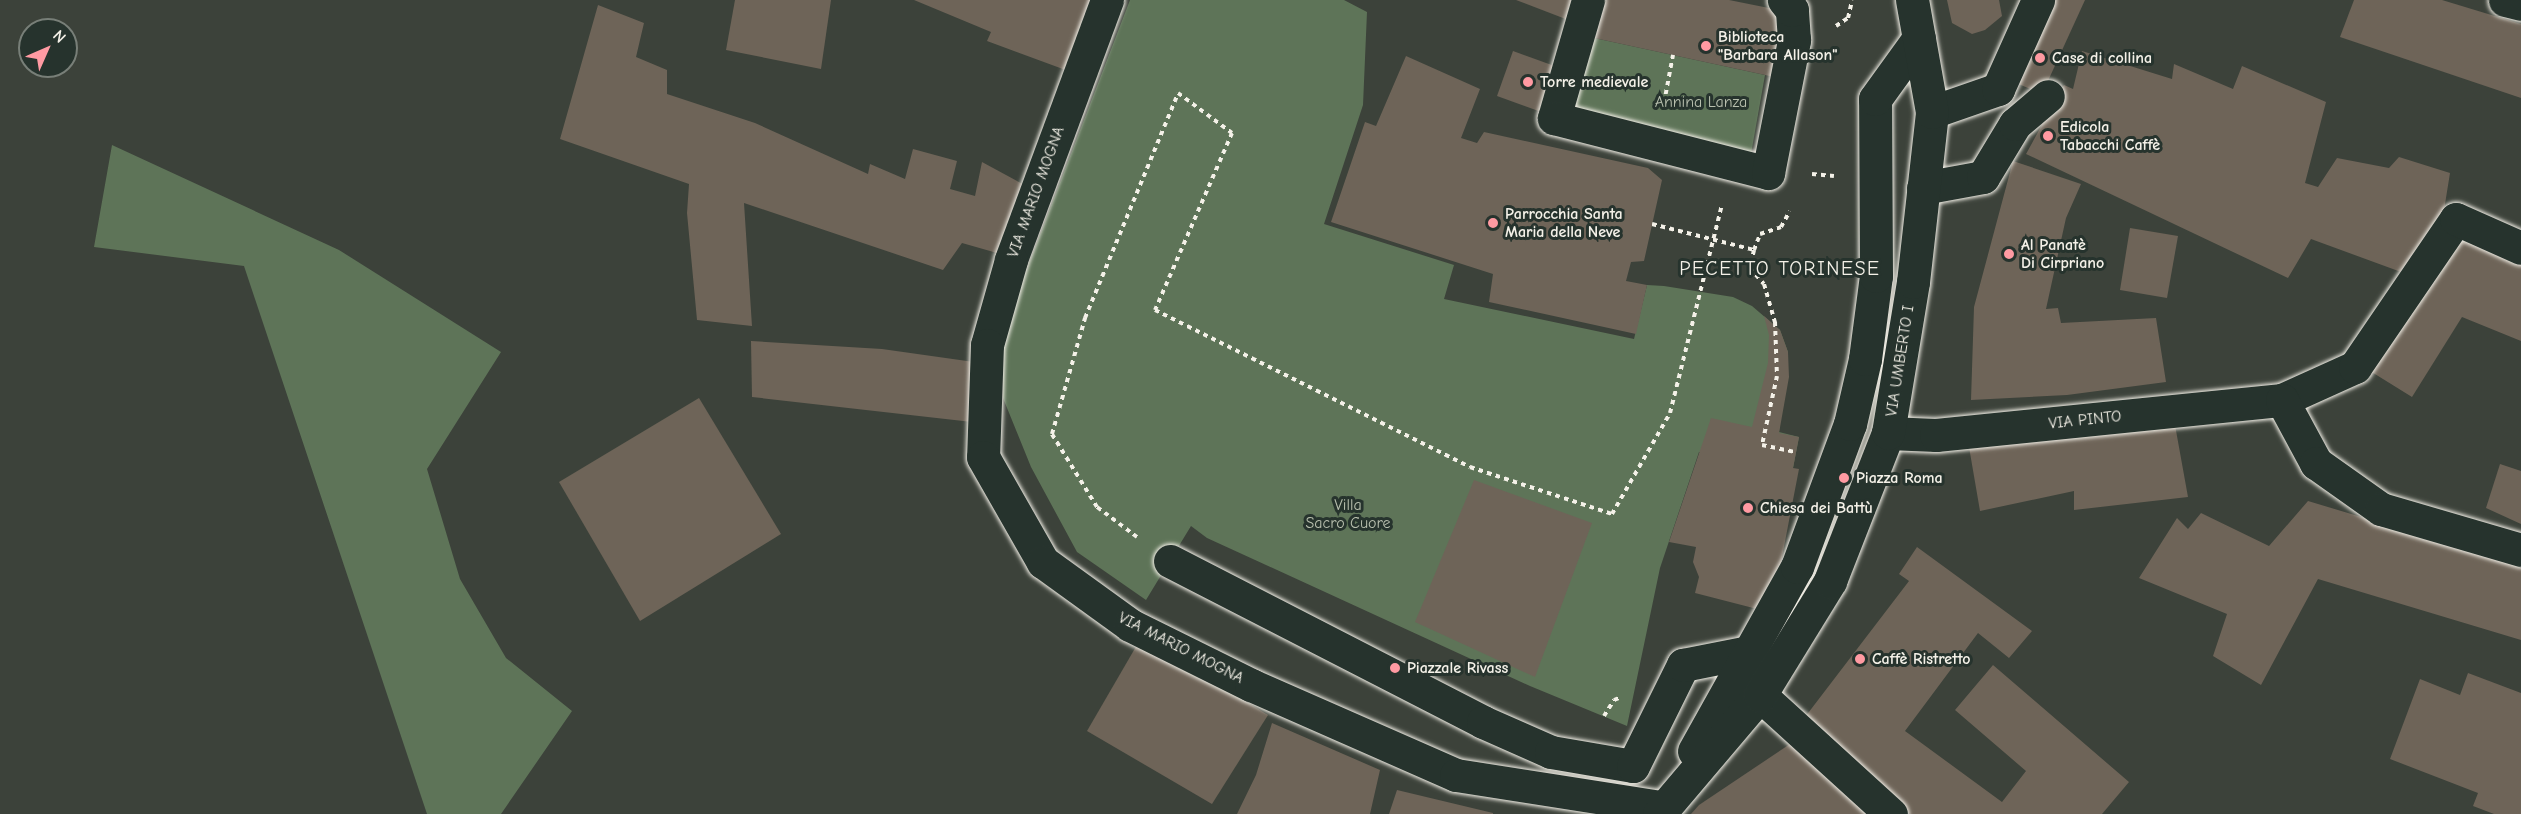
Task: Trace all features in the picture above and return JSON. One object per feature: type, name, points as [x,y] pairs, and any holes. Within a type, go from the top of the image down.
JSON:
[{"type":"street","name":"VIA MARIO MOGNA","points":[[1107,0],[1011,260],[987,345],[983,457],[1043,562],[1130,625],[1251,685],[1456,775],[1665,805]]},
{"type":"street","points":[[1588,0],[1554,118],[1731,166],[1768,173],[1794,40],[1792,10],[1784,0]]},
{"type":"street","name":"VIA UMBERTO I","points":[[1665,805],[1760,695],[1830,581],[1888,433],[1932,112],[1912,0]]},
{"type":"street","points":[[1932,112],[1998,89],[2038,0]]},
{"type":"street","points":[[2505,0],[2521,4]]},
{"type":"street","points":[[1665,805],[1797,567],[1850,424],[1865,360],[1876,276],[1875,99],[1919,38]]},
{"type":"street","points":[[1923,188],[1983,177],[2014,124],[2048,96]]},
{"type":"street","name":"VIA PINTO","points":[[1888,433],[1936,435],[2283,400],[2355,367],[2456,219],[2521,248]]},
{"type":"street","points":[[2283,400],[2316,463],[2381,509],[2521,550]]},
{"type":"street","points":[[1170,561],[1483,722],[1551,752],[1633,766],[1683,665],[1748,652]]},
{"type":"street","points":[[1760,695],[1891,814]]},
{"type":"path","points":[[1662,111],[1673,55]]},
{"type":"path","points":[[1170,561],[1097,507],[1052,434],[1085,318],[1178,93],[1232,133],[1155,310],[1470,467],[1612,514],[1670,413],[1731,166]]},
{"type":"path","points":[[1806,183],[1811,174],[1875,181]]},
{"type":"path","points":[[1796,201],[1781,227],[1760,234],[1750,268],[1764,284],[1775,322],[1777,376],[1762,445],[1796,452]]},
{"type":"path","points":[[1652,224],[1754,250]]},
{"type":"green space","name":"Villa Sacro Cuore","points":[[1130,0],[1344,0],[1367,12],[1363,105],[1324,224],[1454,265],[1444,299],[1634,339],[1647,285],[1664,286],[1733,297],[1752,306],[1780,330],[1788,352],[1779,432],[1799,437],[1793,468],[1699,452],[1660,568],[1627,726],[1530,686],[1207,538],[1191,526],[1146,600],[1077,552],[1031,467],[1003,398],[1003,331]]},
{"type":"green space","name":"Annina Lanza","points":[[1585,36],[1765,75],[1751,154],[1569,112]]},
{"type":"green space","points":[[112,145],[339,250],[501,352],[427,469],[460,579],[506,658],[572,711],[501,814],[427,814],[244,266],[94,247]]},
{"type":"building","points":[[735,0],[831,0],[821,69],[726,50]]},
{"type":"building","points":[[914,0],[1096,0],[1071,72],[987,41],[991,32]]},
{"type":"building","points":[[1516,0],[1582,0],[1576,23]]},
{"type":"building","name":"Biblioteca \"Barbara Allason\"","points":[[1595,0],[1729,0],[1788,12],[1779,78],[1585,36]]},
{"type":"building","points":[[1947,0],[1999,0],[2002,16],[1985,30],[1972,34],[1952,23]]},
{"type":"building","points":[[2045,0],[2085,0],[2042,94],[2009,80]]},
{"type":"building","points":[[2354,0],[2442,0],[2521,24],[2521,98],[2340,37]]},
{"type":"building","points":[[598,5],[644,23],[636,57],[667,70],[667,94],[755,123],[868,174],[870,164],[905,179],[913,149],[957,161],[950,189],[975,196],[982,162],[1028,187],[1004,255],[962,243],[943,270],[744,203],[752,326],[697,320],[687,213],[689,184],[560,139]]},
{"type":"building","name":"Torre medievale","points":[[1513,51],[1560,68],[1544,113],[1497,96]]},
{"type":"building","points":[[2082,51],[2172,79],[2174,64],[2233,89],[2242,66],[2326,102],[2305,183],[2318,187],[2337,158],[2389,168],[2399,157],[2450,173],[2441,229],[2412,276],[2311,239],[2288,278],[2026,154],[2064,85],[2073,89]]},
{"type":"building","name":"Parrocchia Santa Maria della Neve","points":[[1406,56],[1480,89],[1461,138],[1477,143],[1484,132],[1648,168],[1662,180],[1644,261],[1631,262],[1626,281],[1647,285],[1636,334],[1489,302],[1493,274],[1331,222],[1365,122],[1376,126]]},
{"type":"building","points":[[2013,161],[2081,184],[2066,218],[2046,309],[2058,308],[2061,323],[2156,318],[2166,382],[2067,395],[1971,400],[1974,307]]},
{"type":"building","points":[[2130,228],[2178,236],[2167,298],[2120,290]]},
{"type":"building","points":[[2456,232],[2521,261],[2521,341],[2462,317],[2412,397],[2362,366]]},
{"type":"building","name":"Chiesa dei Battù","points":[[1764,316],[1780,330],[1788,352],[1789,377],[1779,433],[1799,437],[1793,468],[1799,469],[1776,588],[1761,610],[1695,593],[1699,577],[1693,562],[1696,547],[1669,542],[1711,418],[1752,427],[1768,363],[1769,335]]},
{"type":"building","points":[[751,341],[882,349],[974,362],[972,422],[752,397]]},
{"type":"building","points":[[699,398],[781,534],[640,621],[559,482]]},
{"type":"building","points":[[2175,425],[2188,497],[2074,510],[2074,491],[1980,511],[1969,447]]},
{"type":"building","points":[[2500,464],[2521,471],[2521,524],[2486,508]]},
{"type":"building","points":[[1474,480],[1592,523],[1535,677],[1415,622]]},
{"type":"building","points":[[2308,501],[2521,565],[2521,640],[2318,579],[2261,685],[2213,656],[2227,614],[2139,578],[2177,518],[2188,529],[2201,513],[2269,546]]},
{"type":"building","points":[[1917,547],[2032,631],[2009,658],[1978,633],[1905,731],[2002,802],[2026,771],[1955,710],[1993,665],[2129,782],[2102,814],[1910,814],[1802,721],[1909,581],[1899,574]]},
{"type":"building","points":[[1141,638],[1268,715],[1212,804],[1087,731]]},
{"type":"building","points":[[2468,673],[2521,693],[2521,814],[2494,814],[2473,806],[2478,793],[2390,759],[2420,679],[2460,695]]},
{"type":"building","points":[[1272,723],[1380,770],[1370,814],[1237,814],[1256,775]]},
{"type":"building","points":[[1793,742],[1866,814],[1691,814],[1699,805]]},
{"type":"building","points":[[1397,790],[1493,813],[1493,814],[1389,814]]},
{"type":"place","name":"Biblioteca \"Barbara Allason\"","points":[[1706,46]]},
{"type":"place","name":"Case di collina","points":[[2040,58]]},
{"type":"place","name":"Torre medievale","points":[[1528,82]]},
{"type":"place","name":"Edicola Tabacchi Caffè","points":[[2048,136]]},
{"type":"place","name":"Parrocchia Santa Maria della Neve","points":[[1493,223]]},
{"type":"place","name":"Al Panatè Di Cirpriano","points":[[2009,254]]},
{"type":"place","name":"Piazza Roma","points":[[1844,478]]},
{"type":"place","name":"Chiesa dei Battù","points":[[1748,508]]},
{"type":"place","name":"Caffè Ristretto","points":[[1860,659]]},
{"type":"place","name":"Piazzale Rivass","points":[[1395,668]]},
{"type":"district","name":"PECETTO TORINESE","points":[[1780,268]]}]
